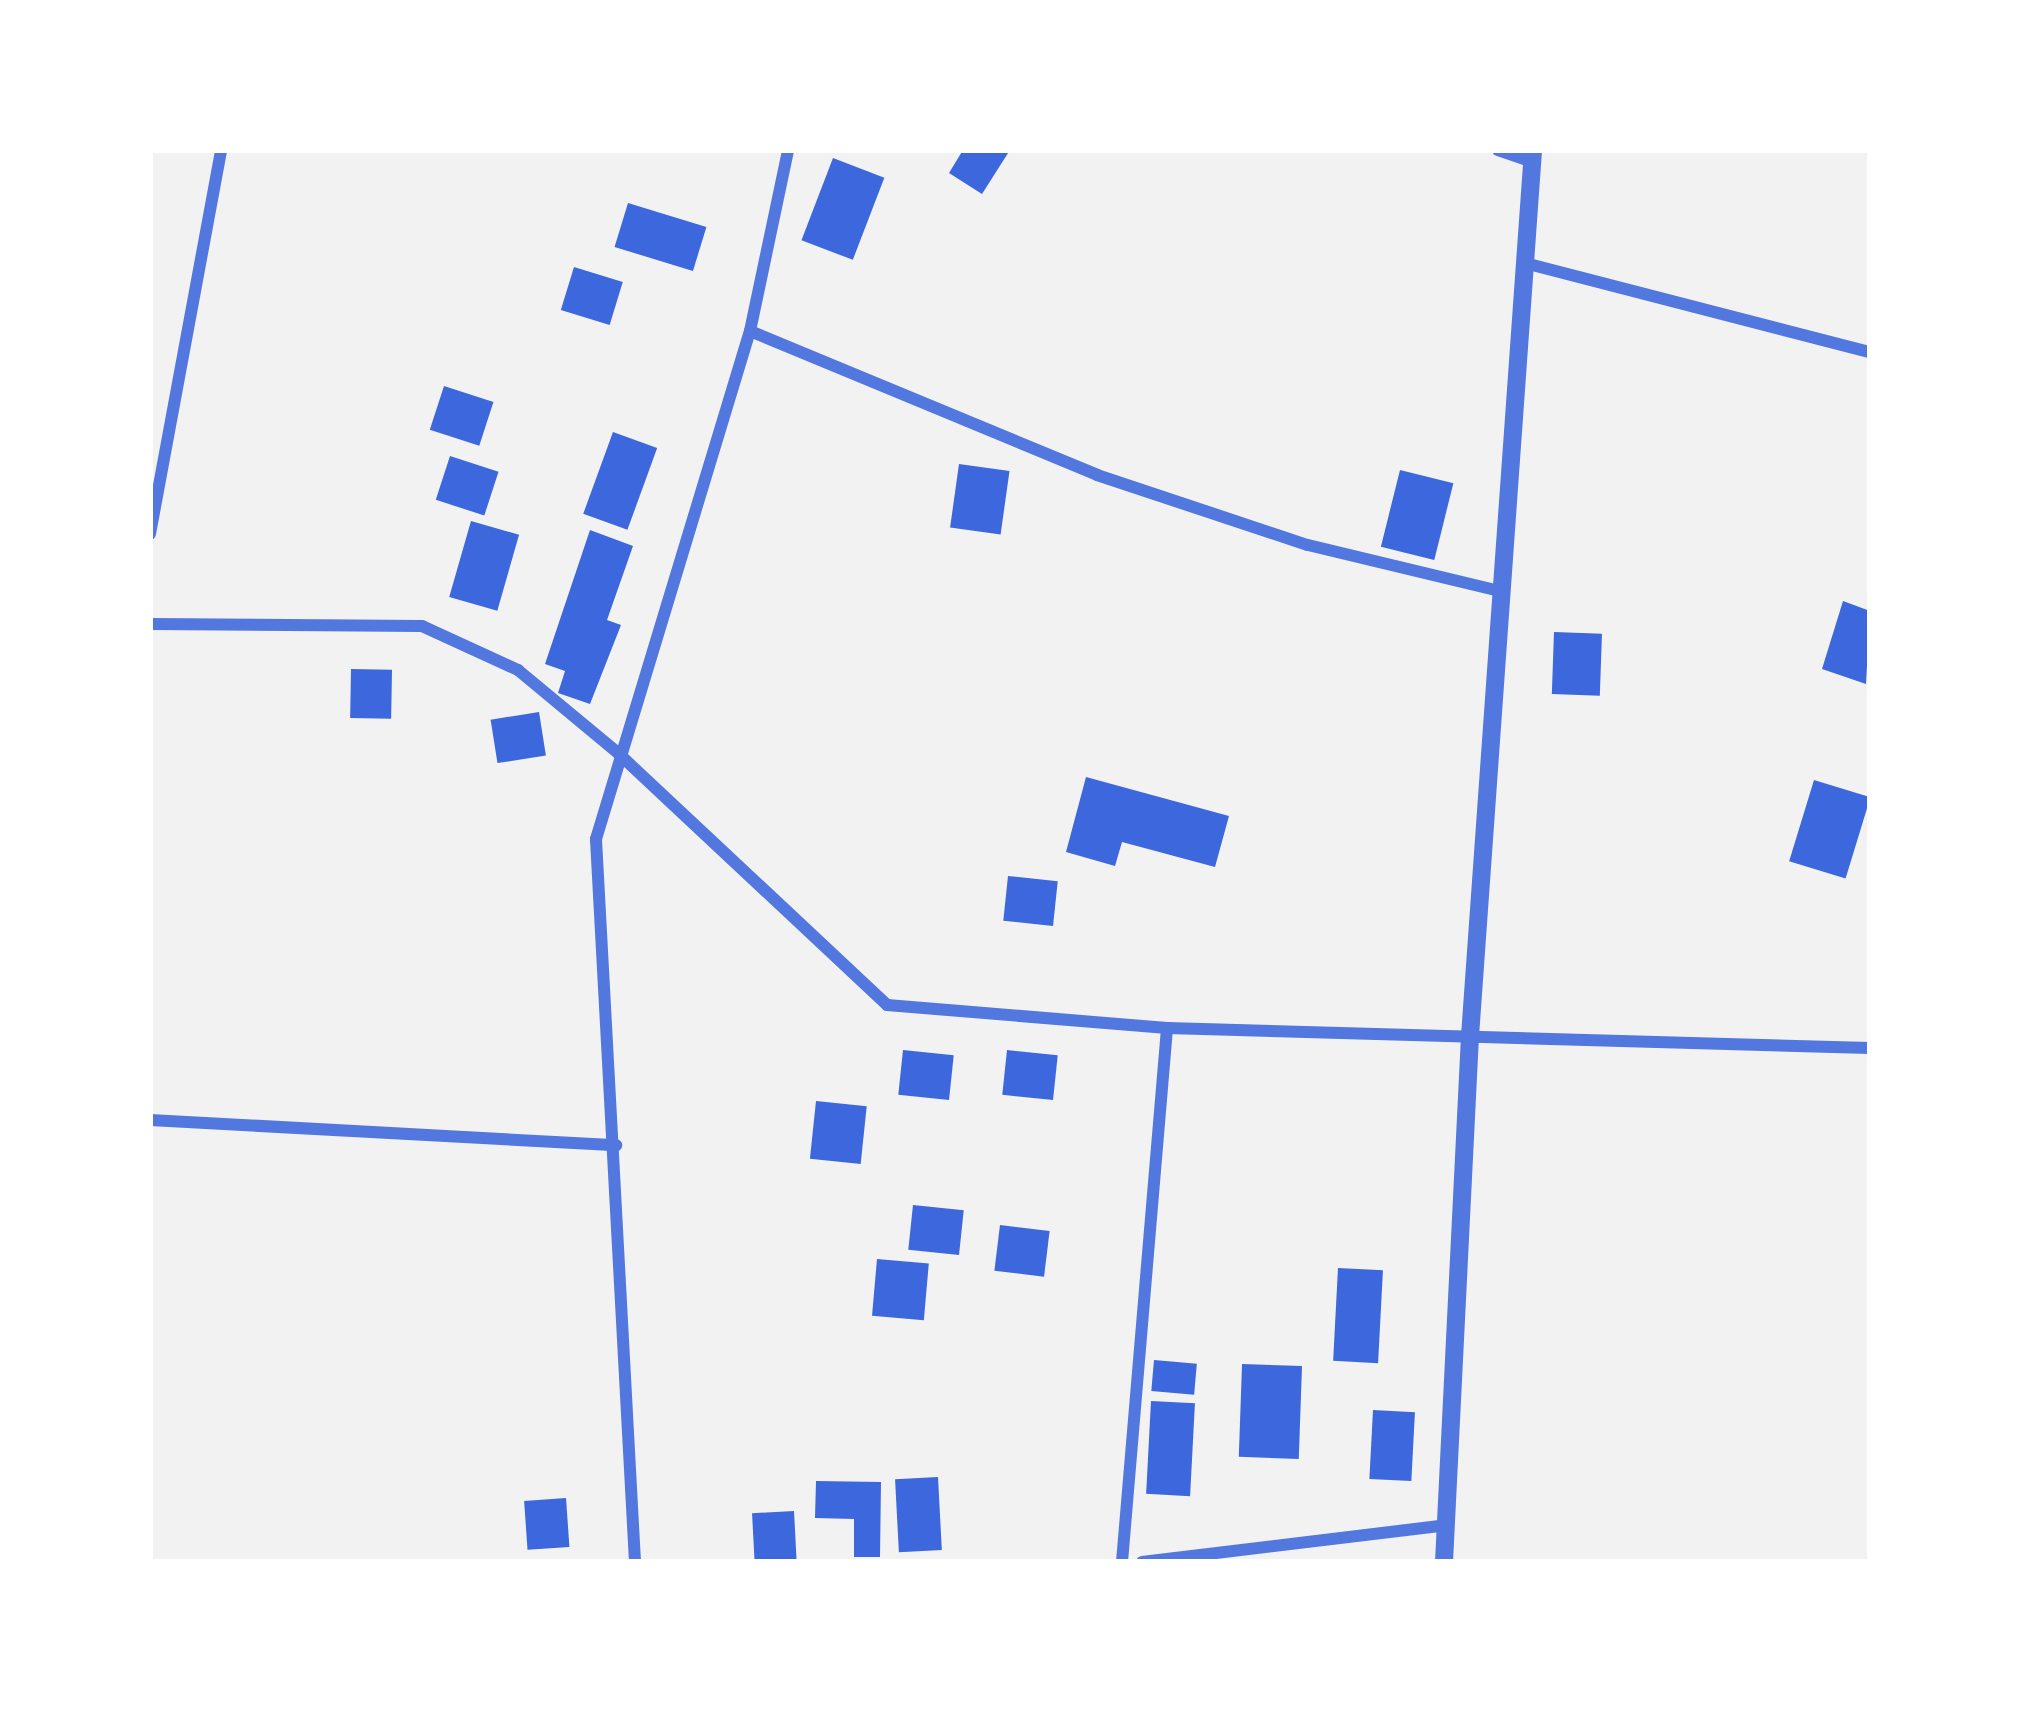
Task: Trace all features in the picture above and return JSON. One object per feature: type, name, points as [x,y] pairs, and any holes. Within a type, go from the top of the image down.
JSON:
[{"type":"street","points":[[150,534],[221,150]]},
{"type":"street","points":[[635,1562],[596,838],[751,332],[788,150]]},
{"type":"street","points":[[1444,1562],[1470,1036],[1533,156],[1498,150]]},
{"type":"street","points":[[1525,263],[1870,352]]},
{"type":"street","points":[[751,332],[1097,475],[1308,545],[1500,591]]},
{"type":"street","points":[[150,624],[422,626],[518,670],[619,754],[887,1005],[1167,1028],[1870,1048]]},
{"type":"street","points":[[1122,1562],[1167,1028]]},
{"type":"street","points":[[150,1120],[616,1145]]},
{"type":"street","points":[[1142,1562],[1448,1525]]},
{"type":"building","points":[[963,150],[1010,150],[982,194],[949,173]]},
{"type":"building","points":[[833,158],[884,178],[853,260],[801,240]]},
{"type":"building","points":[[628,203],[706,227],[693,271],[615,247]]},
{"type":"building","points":[[574,267],[623,282],[610,325],[561,310]]},
{"type":"building","points":[[444,386],[493,402],[479,446],[430,430]]},
{"type":"building","points":[[613,432],[657,448],[627,530],[583,514]]},
{"type":"building","points":[[450,456],[499,472],[484,516],[436,500]]},
{"type":"building","points":[[959,464],[1010,471],[1001,534],[950,527]]},
{"type":"building","points":[[1400,470],[1453,483],[1434,560],[1381,547]]},
{"type":"building","points":[[471,521],[519,535],[497,611],[449,597]]},
{"type":"building","points":[[590,530],[633,546],[607,620],[621,625],[590,704],[558,693],[565,671],[545,664]]},
{"type":"building","points":[[1843,601],[1870,611],[1866,684],[1822,669]]},
{"type":"building","points":[[1554,632],[1602,634],[1600,696],[1552,694]]},
{"type":"building","points":[[351,669],[392,670],[391,719],[350,718]]},
{"type":"building","points":[[539,712],[546,755],[497,763],[491,720]]},
{"type":"building","points":[[1086,777],[1229,816],[1215,867],[1122,842],[1115,866],[1066,852]]},
{"type":"building","points":[[1814,780],[1870,797],[1846,879],[1789,861]]},
{"type":"building","points":[[1008,876],[1058,881],[1053,926],[1003,921]]},
{"type":"building","points":[[903,1050],[954,1055],[949,1100],[898,1095]]},
{"type":"building","points":[[1007,1050],[1058,1055],[1053,1100],[1002,1095]]},
{"type":"building","points":[[816,1101],[867,1106],[861,1164],[810,1159]]},
{"type":"building","points":[[913,1205],[964,1210],[959,1255],[908,1250]]},
{"type":"building","points":[[1000,1225],[1050,1231],[1044,1277],[994,1271]]},
{"type":"building","points":[[877,1259],[929,1264],[924,1320],[872,1316]]},
{"type":"building","points":[[1338,1268],[1383,1270],[1378,1363],[1333,1361]]},
{"type":"building","points":[[1154,1360],[1197,1364],[1194,1395],[1151,1391]]},
{"type":"building","points":[[1242,1364],[1302,1366],[1299,1459],[1239,1457]]},
{"type":"building","points":[[1151,1401],[1195,1403],[1190,1496],[1146,1494]]},
{"type":"building","points":[[1373,1410],[1415,1412],[1411,1481],[1369,1479]]},
{"type":"building","points":[[938,1477],[942,1550],[899,1552],[895,1479]]},
{"type":"building","points":[[816,1481],[881,1482],[880,1557],[854,1557],[854,1519],[815,1518]]},
{"type":"building","points":[[566,1498],[569,1547],[528,1550],[524,1501]]},
{"type":"building","points":[[794,1511],[797,1561],[755,1562],[752,1513]]}]
